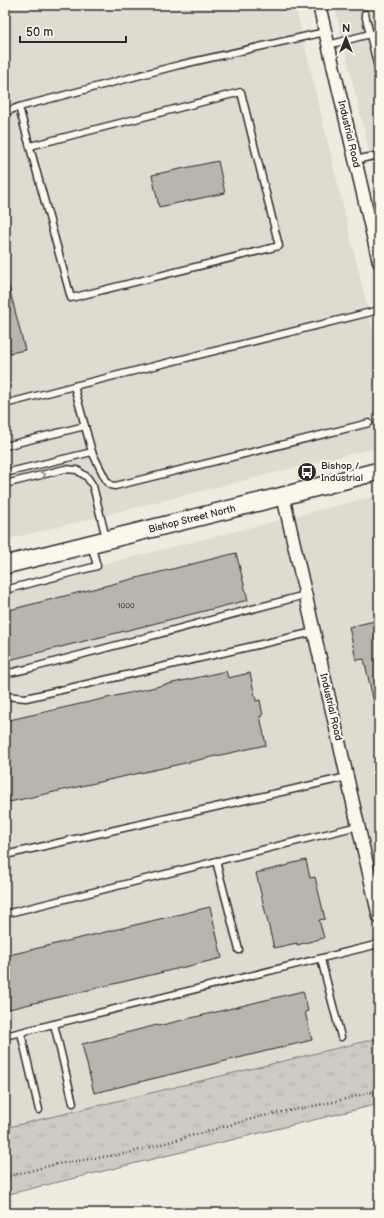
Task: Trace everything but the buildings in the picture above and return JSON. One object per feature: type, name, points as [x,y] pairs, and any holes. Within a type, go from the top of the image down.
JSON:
[{"type":"main road","name":"Bishop Street North","points":[[5,565],[379,471]]},
{"type":"street","name":"Industrial Road","points":[[319,5],[378,257]]},
{"type":"street","name":"Industrial Road","points":[[283,496],[358,826],[376,893],[379,917]]},
{"type":"lane","points":[[365,14],[379,72]]},
{"type":"lane","points":[[5,112],[19,106],[179,65],[325,32]]},
{"type":"lane","points":[[328,44],[370,34]]},
{"type":"lane","points":[[19,106],[71,298],[279,246],[241,92],[30,146]]},
{"type":"lane","points":[[355,160],[379,155]]},
{"type":"lane","points":[[5,404],[379,310]]},
{"type":"lane","points":[[74,386],[92,452],[106,480],[115,486],[369,424]]},
{"type":"lane","points":[[5,446],[85,426]]},
{"type":"lane","points":[[5,473],[92,452]]},
{"type":"lane","points":[[5,484],[65,469],[77,470],[87,477],[93,486],[99,542],[97,566],[5,590]]},
{"type":"lane","points":[[5,674],[305,595]]},
{"type":"lane","points":[[5,696],[26,698],[314,632]]},
{"type":"lane","points":[[5,855],[347,777]]},
{"type":"lane","points":[[5,914],[358,826]]},
{"type":"lane","points":[[216,861],[239,950]]},
{"type":"lane","points":[[5,1036],[379,944]]},
{"type":"lane","points":[[321,959],[341,1038]]},
{"type":"lane","points":[[54,1024],[73,1103]]},
{"type":"lane","points":[[21,1032],[39,1110]]},
{"type":"path","points":[[5,1177],[57,1164],[129,1153],[263,1116],[333,1102],[372,1092],[379,1093]]},
{"type":"shaded area","points":[[5,5],[295,5],[379,357],[379,447],[5,540]]},
{"type":"shaded area","points":[[334,5],[379,5],[379,192]]},
{"type":"shaded area","points":[[379,495],[379,1038],[5,1128],[5,589]]},
{"type":"green space","points":[[379,1038],[379,1105],[5,1195],[5,1128]]},
{"type":"place","name":"Bishop / Industrial","points":[[307,472]]}]
